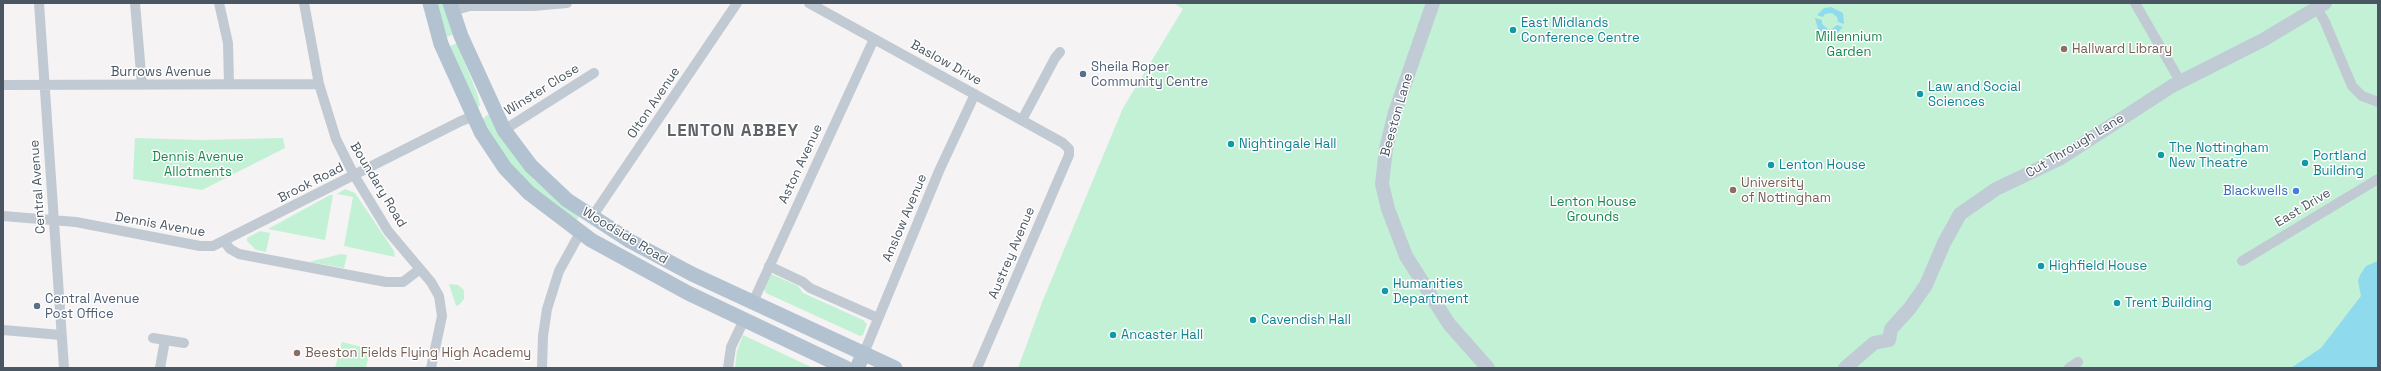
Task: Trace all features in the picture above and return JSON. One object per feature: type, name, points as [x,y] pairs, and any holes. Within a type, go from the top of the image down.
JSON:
[{"type":"main road","name":"Woodside Road","points":[[430,3],[441,44],[487,143],[505,168],[529,193],[580,233],[688,293],[846,368]]},
{"type":"main road","name":"Woodside Road","points":[[451,7],[488,98],[504,130],[519,152],[539,174],[567,200],[592,217],[661,258],[896,368]]},
{"type":"main road","points":[[474,116],[482,111],[488,98]]},
{"type":"main road","points":[[857,368],[864,353]]},
{"type":"street","name":"Central Avenue","points":[[39,3],[43,85],[64,368]]},
{"type":"street","points":[[135,3],[142,85]]},
{"type":"street","points":[[219,3],[228,43],[229,84]]},
{"type":"street","name":"Boundary Road","points":[[304,3],[319,84],[329,122],[354,175],[388,232],[436,290],[442,309],[431,368]]},
{"type":"street","points":[[451,7],[533,6],[567,3]]},
{"type":"street","name":"Olton Avenue","points":[[592,217],[737,3]]},
{"type":"street","name":"Baslow Drive","points":[[809,3],[1022,120],[1069,148]]},
{"type":"street","name":"Beeston Lane","points":[[1433,3],[1395,112],[1386,149],[1382,184],[1388,209],[1406,256],[1448,324],[1488,368]]},
{"type":"street","points":[[2135,3],[2180,81]]},
{"type":"street","points":[[2321,6],[2325,22],[2352,86],[2362,96],[2378,102]]},
{"type":"street","name":"Cut Through Lane","points":[[1845,368],[1874,343],[1889,340],[1891,328],[1917,300],[1926,285],[1944,243],[1960,214],[1996,190],[2061,158],[2180,81],[2263,40],[2321,6]]},
{"type":"street","name":"Aston Avenue","points":[[753,302],[874,39]]},
{"type":"street","points":[[1022,120],[1055,58],[1060,52]]},
{"type":"street","name":"Winster Close","points":[[504,130],[594,73]]},
{"type":"street","name":"Burrows Avenue","points":[[3,85],[319,84]]},
{"type":"street","name":"Anslow Avenue","points":[[864,353],[939,171],[975,94]]},
{"type":"street","name":"Brook Road","points":[[224,241],[461,121],[474,116]]},
{"type":"street","name":"Austrey Avenue","points":[[977,368],[1069,155],[1069,148]]},
{"type":"street","name":"East Drive","points":[[2242,261],[2378,179]]},
{"type":"street","name":"Dennis Avenue","points":[[3,216],[53,220],[200,246],[213,246],[224,241]]},
{"type":"street","points":[[542,368],[543,336],[547,309],[559,271],[580,233]]},
{"type":"street","points":[[224,241],[233,251],[246,256],[386,282],[403,282],[420,269]]},
{"type":"street","points":[[769,266],[803,282],[810,288],[878,318]]},
{"type":"street","points":[[728,368],[731,347],[744,320]]},
{"type":"street","points":[[3,330],[61,335]]},
{"type":"street","points":[[153,338],[184,343]]},
{"type":"street","points":[[160,368],[165,340]]},
{"type":"street","points":[[2069,368],[2078,362]]},
{"type":"green space","points":[[436,3],[444,3],[454,34],[447,37]]},
{"type":"green space","name":"University of Nottingham","points":[[1174,3],[2378,3],[2378,368],[1018,368],[1043,300],[1123,108],[1183,9]]},
{"type":"green space","points":[[457,43],[477,93],[480,105],[476,110],[448,47]]},
{"type":"green space","points":[[489,114],[533,179],[579,217],[573,224],[504,161],[481,120]]},
{"type":"green space","name":"Dennis Avenue Allotments","points":[[135,138],[201,140],[283,138],[285,148],[202,190],[133,179]]},
{"type":"green space","points":[[345,189],[355,193],[394,251],[395,257],[344,246],[353,197],[337,194]]},
{"type":"green space","points":[[330,195],[333,195],[325,240],[268,229]]},
{"type":"green space","points":[[260,231],[270,233],[266,252],[256,250],[247,241],[247,238]]},
{"type":"green space","points":[[341,254],[347,255],[344,268],[309,262]]},
{"type":"green space","points":[[771,274],[798,286],[803,293],[863,320],[867,324],[863,335],[860,336],[766,293],[763,287]]},
{"type":"green space","points":[[449,284],[458,285],[464,290],[464,299],[459,305],[456,306]]},
{"type":"green space","points":[[743,335],[813,368],[735,368],[737,351]]},
{"type":"green space","points":[[342,342],[370,349],[366,368],[335,368]]},
{"type":"water","points":[[1831,7],[1843,13],[1844,24],[1838,22],[1837,17],[1832,13],[1825,14],[1823,17],[1817,15],[1824,8]]},
{"type":"water","points":[[1815,18],[1822,20],[1822,24],[1828,29],[1832,29],[1837,25],[1843,27],[1836,34],[1826,35],[1818,29]]},
{"type":"water","points":[[2378,261],[2378,368],[2291,368],[2321,348],[2361,296],[2358,281],[2360,275],[2366,266]]},
{"type":"place","name":"East Midlands Conference Centre","points":[[1513,30]]},
{"type":"place","name":"Hallward Library","points":[[2064,49]]},
{"type":"place","name":"Sheila Roper Community Centre","points":[[1083,74]]},
{"type":"place","name":"Law and Social Sciences","points":[[1920,94]]},
{"type":"place","name":"Nightingale Hall","points":[[1231,144]]},
{"type":"place","name":"The Nottingham New Theatre","points":[[2161,155]]},
{"type":"place","name":"Portland Building","points":[[2305,163]]},
{"type":"place","name":"Lenton House","points":[[1771,165]]},
{"type":"place","name":"University of Nottingham","points":[[1733,190]]},
{"type":"place","name":"Blackwells","points":[[2296,191]]},
{"type":"place","name":"Highfield House","points":[[2041,266]]},
{"type":"place","name":"Humanities Department","points":[[1385,291]]},
{"type":"place","name":"Trent Building","points":[[2117,303]]},
{"type":"place","name":"Central Avenue Post Office","points":[[37,306]]},
{"type":"place","name":"Cavendish Hall","points":[[1253,320]]},
{"type":"place","name":"Ancaster Hall","points":[[1113,335]]},
{"type":"place","name":"Beeston Fields Flying High Academy","points":[[297,353]]},
{"type":"district","name":"LENTON ABBEY","points":[[733,131]]},
{"type":"park label","name":"Millennium Garden","points":[[1849,44]]},
{"type":"park label","name":"Lenton House Grounds","points":[[1593,210]]}]
